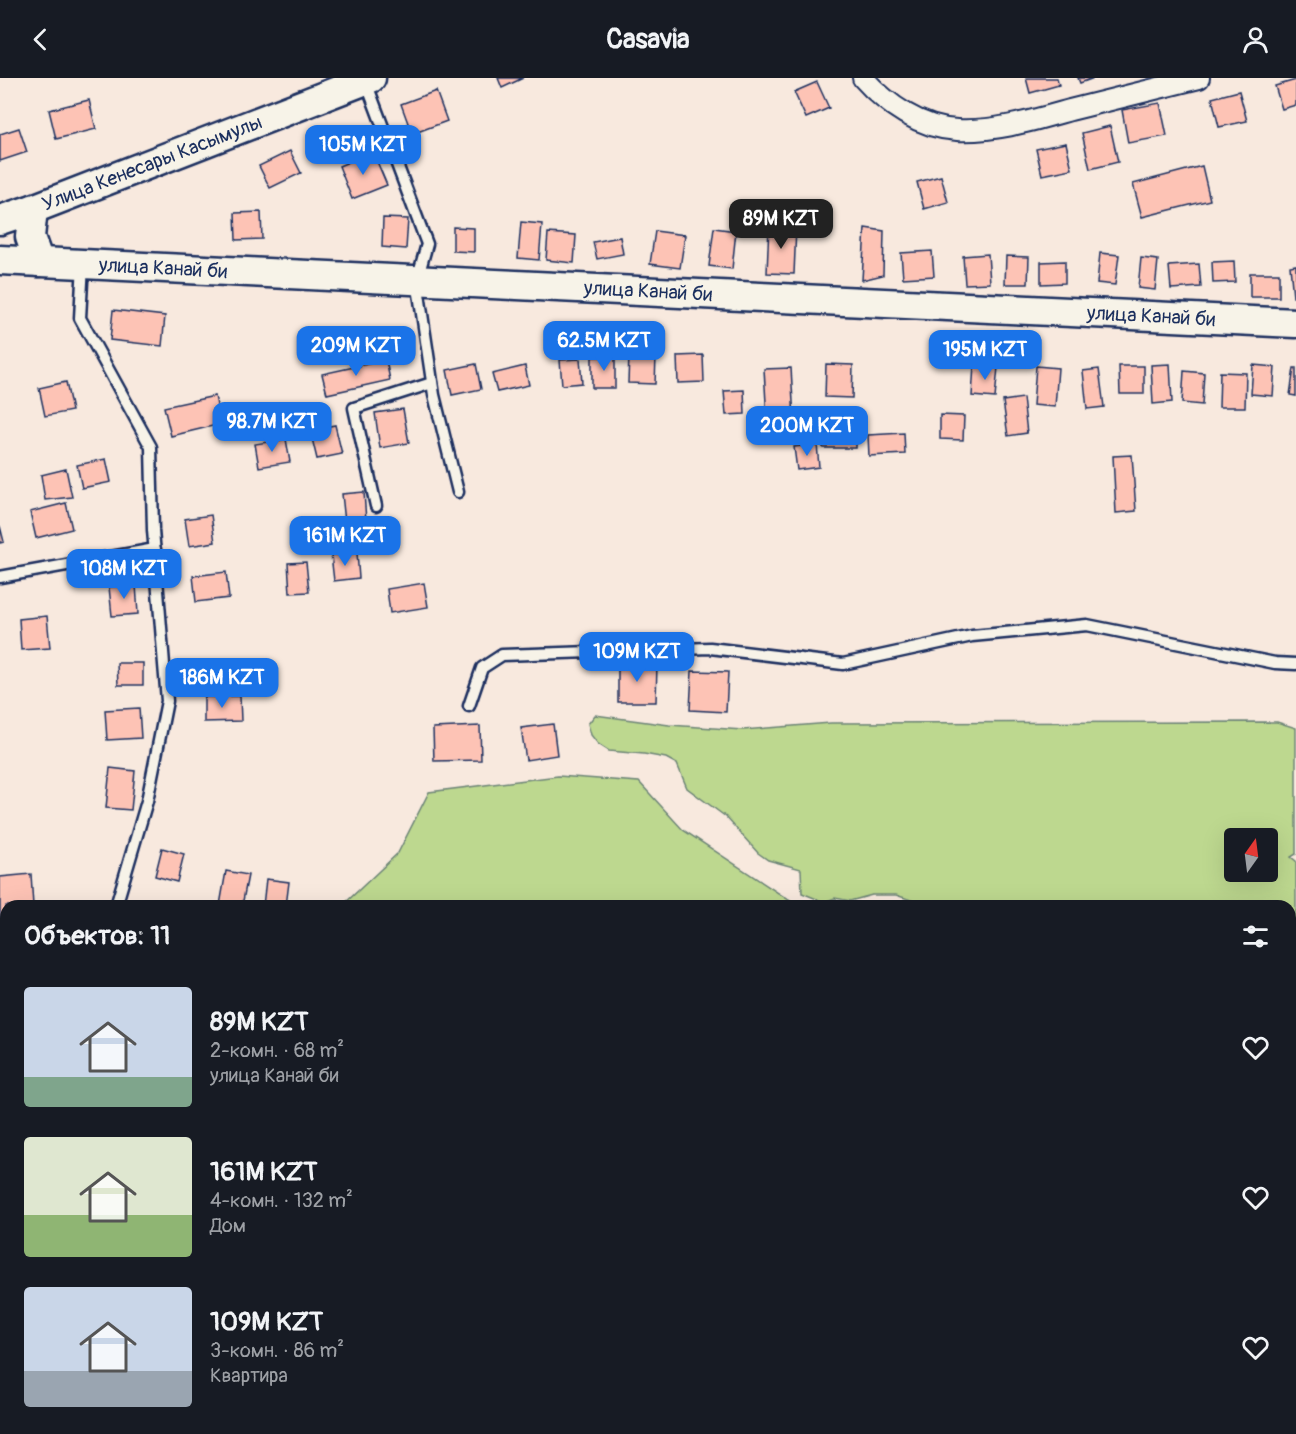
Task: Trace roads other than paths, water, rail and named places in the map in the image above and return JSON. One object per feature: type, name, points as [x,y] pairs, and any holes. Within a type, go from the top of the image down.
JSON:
[{"type":"main road","name":"Улица Кенесары Касымулы","points":[[0,220],[368,79]]},
{"type":"main road","points":[[33,209],[30,237],[39,262]]},
{"type":"main road","name":"улица Канай би","points":[[0,260],[1296,323]]},
{"type":"street","points":[[863,78],[877,94],[905,114],[931,125],[956,130],[1024,122],[1199,78]]},
{"type":"lane","points":[[368,79],[427,244],[417,280],[432,383],[458,492]]},
{"type":"lane","points":[[83,264],[80,318],[151,447],[154,549],[167,701],[147,801],[118,900]]},
{"type":"lane","points":[[376,506],[354,408],[432,383]]},
{"type":"lane","points":[[0,577],[154,549]]},
{"type":"lane","points":[[469,706],[482,668],[502,655],[710,648],[843,664],[972,636],[1086,626],[1275,663],[1296,664]]}]
